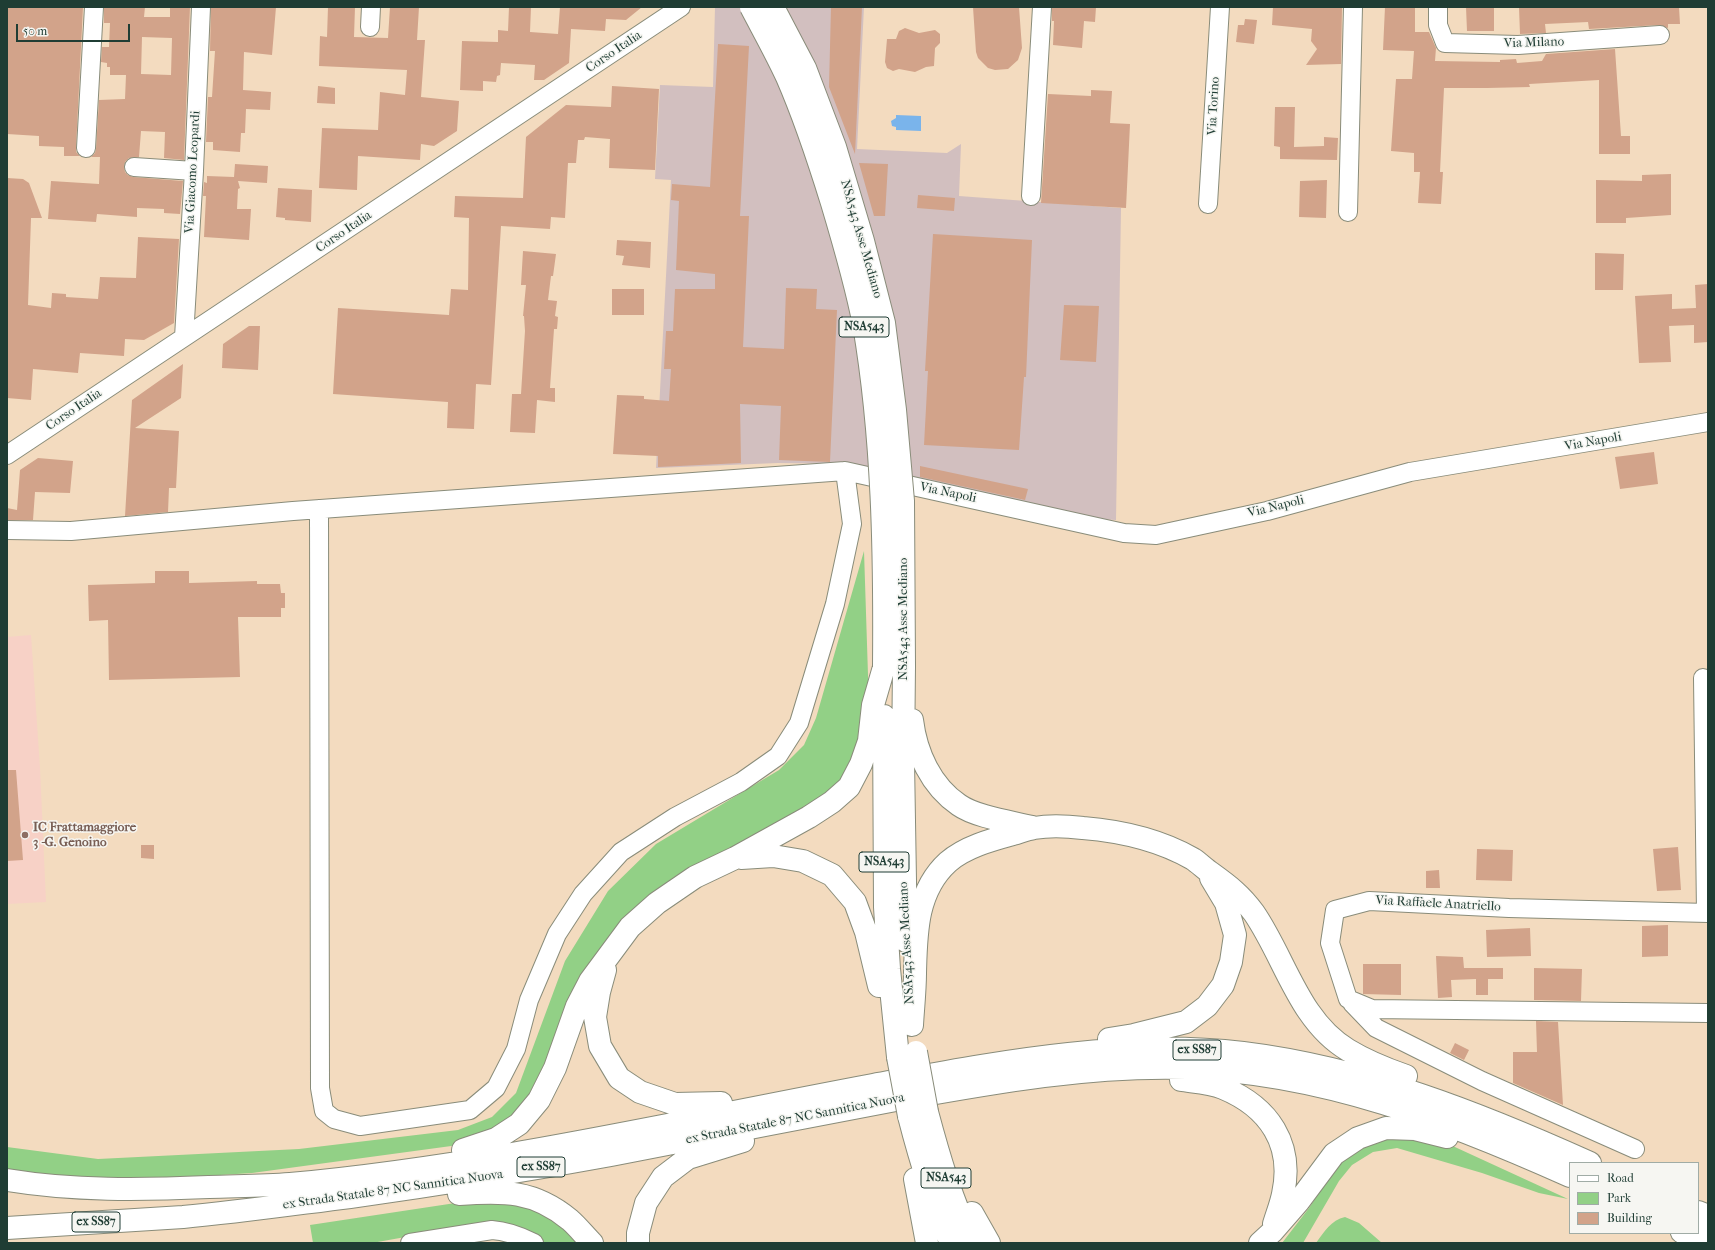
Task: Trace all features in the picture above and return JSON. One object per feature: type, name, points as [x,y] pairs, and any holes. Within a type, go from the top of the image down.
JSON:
[{"type":"highway","name":"NSA543 Asse Mediano","points":[[751,7],[787,77],[817,156],[845,246],[864,325],[875,411],[882,499],[885,576],[894,666],[907,968],[912,1025],[907,1054]]},
{"type":"highway","name":"NSA543 Asse Mediano","points":[[773,7],[805,68],[835,146],[863,241],[884,323],[895,410],[903,500],[894,666],[885,907],[888,969],[907,1054],[918,1114],[923,1167],[951,1243]]},
{"type":"highway","points":[[894,666],[923,762],[937,786],[960,806],[988,817],[1035,828]]},
{"type":"highway","points":[[390,1172],[434,1157],[496,1139],[519,1124],[539,1100],[555,1068],[577,1006],[590,981],[630,927],[657,903],[695,877],[735,858],[809,817],[832,802],[849,787],[862,764],[869,741],[873,705],[894,666]]},
{"type":"highway","points":[[912,1025],[916,935],[920,908],[932,882],[948,862],[970,849],[997,838],[1035,828],[1066,826],[1096,829],[1138,837],[1167,847],[1194,860],[1235,890],[1254,914],[1270,940],[1304,1005],[1322,1028],[1347,1050],[1380,1067],[1436,1086],[1474,1104],[1519,1132]]},
{"type":"highway","points":[[735,858],[773,856],[803,861],[832,875],[855,902],[866,932],[883,1008],[907,1054]]},
{"type":"highway","points":[[1046,1056],[1091,1042],[1134,1035],[1186,1022],[1207,1006],[1223,985],[1231,962],[1235,935],[1226,903],[1207,870]]},
{"type":"highway","points":[[610,954],[599,992],[595,1017],[600,1046],[619,1078],[640,1092],[675,1104],[792,1110]]},
{"type":"highway","name":"ex Strada Statale 87 NC Sannitica Nuova","points":[[7,1228],[186,1216],[286,1205],[486,1177],[607,1156],[952,1071],[1046,1056],[1128,1049],[1190,1049],[1241,1053],[1296,1061],[1411,1091],[1519,1132],[1588,1162]]},
{"type":"highway","points":[[1123,1068],[1222,1088],[1253,1104],[1272,1123],[1282,1145],[1285,1166],[1283,1194],[1266,1238]]},
{"type":"highway","name":"ex Strada Statale 87 NC Sannitica Nuova","points":[[7,1180],[71,1188],[147,1189],[287,1184],[390,1172],[792,1110],[955,1089],[1047,1075],[1123,1068],[1188,1068],[1239,1072],[1292,1079],[1404,1108],[1439,1121],[1569,1176]]},
{"type":"highway","points":[[638,1243],[638,1233],[646,1203],[663,1177],[688,1158],[753,1137],[792,1110]]},
{"type":"highway","name":"NSA543 Asse Mediano","points":[[918,1114],[938,1153],[952,1196],[972,1243]]},
{"type":"highway","points":[[918,1114],[911,1153],[927,1243]]},
{"type":"highway","points":[[1266,1238],[1299,1201],[1334,1154],[1358,1138],[1386,1128],[1415,1129],[1435,1133],[1544,1164]]},
{"type":"highway","points":[[938,1153],[989,1243]]},
{"type":"highway","points":[[286,1205],[358,1205],[488,1192],[517,1193],[545,1203],[571,1221],[592,1243]]},
{"type":"highway","points":[[14,1243],[126,1228],[186,1216]]},
{"type":"street","points":[[86,148],[94,7]]},
{"type":"street","name":"Via Giacomo Leopardi","points":[[184,338],[194,171],[200,7]]},
{"type":"street","points":[[370,27],[371,7]]},
{"type":"street","name":"Corso Italia","points":[[7,455],[681,7]]},
{"type":"street","points":[[1031,196],[1042,7]]},
{"type":"street","name":"Via Torino","points":[[1208,204],[1220,7]]},
{"type":"street","points":[[1348,212],[1353,7]]},
{"type":"street","name":"Via Milano","points":[[1438,7],[1438,25],[1445,43],[1518,44],[1660,35]]},
{"type":"street","points":[[134,167],[194,171]]},
{"type":"street","name":"Via Napoli","points":[[7,530],[71,531],[319,509],[845,471],[1124,533],[1156,535],[1267,510],[1410,472],[1708,422]]},
{"type":"street","points":[[319,509],[320,1088],[324,1111],[334,1119],[360,1126],[470,1110],[496,1088],[516,1049],[529,1000],[557,934],[583,894],[621,852],[675,817],[741,782],[778,756],[800,723],[834,604],[852,524],[845,471]]},
{"type":"street","points":[[1703,678],[1707,913]]},
{"type":"street","name":"Via Raffaele Anatriello","points":[[1348,999],[1330,943],[1335,910],[1369,901],[1517,908],[1707,913]]},
{"type":"street","points":[[1348,999],[1372,1009],[1708,1013]]},
{"type":"street","points":[[1348,999],[1376,1028],[1482,1081],[1635,1149]]},
{"type":"street","points":[[410,1243],[492,1230],[503,1231],[521,1236],[534,1243]]},
{"type":"street","points":[[1682,1234],[1696,1243]]},
{"type":"shaded area","points":[[715,7],[864,7],[857,149],[947,153],[961,144],[959,196],[1121,208],[1116,520],[1094,519],[848,464],[778,463],[656,468],[671,180],[655,179],[660,85],[713,87]]},
{"type":"shaded area","name":"IC Frattamaggiore 3 -G. Genoino","points":[[31,635],[40,768],[46,902],[7,904],[7,637]]},
{"type":"green space","points":[[864,551],[869,706],[846,782],[615,929],[529,1106],[504,1128],[466,1144],[252,1173],[94,1183],[7,1173],[7,1147],[98,1159],[299,1149],[458,1130],[492,1117],[516,1093],[565,961],[608,891],[656,844],[779,770],[804,745],[816,718]]},
{"type":"green space","points":[[1400,1135],[1444,1142],[1568,1199],[1539,1193],[1482,1173],[1397,1148],[1373,1152],[1352,1165],[1339,1181],[1303,1243],[1282,1243],[1343,1160],[1364,1145]]},
{"type":"green space","points":[[482,1199],[512,1203],[536,1209],[557,1222],[579,1243],[541,1243],[472,1225],[372,1243],[313,1243],[310,1225]]},
{"type":"green space","points":[[1345,1217],[1359,1223],[1382,1243],[1316,1243],[1332,1224]]},
{"type":"water","points":[[896,115],[921,116],[921,131],[896,130],[896,127],[892,126],[891,121],[896,118]]},
{"type":"building","points":[[7,7],[83,7],[76,147],[76,152],[80,156],[64,156],[64,147],[39,146],[39,136],[7,134]]},
{"type":"building","points":[[104,7],[145,7],[144,17],[170,17],[170,7],[190,7],[184,160],[164,158],[165,132],[141,131],[139,157],[129,158],[125,162],[124,167],[125,172],[133,177],[183,181],[180,214],[164,213],[164,209],[137,208],[137,217],[97,214],[96,222],[48,219],[51,181],[99,184],[100,157],[91,157],[95,153],[96,149],[99,100],[125,99],[126,75],[110,75],[110,67],[107,67],[107,63],[101,62],[102,47],[109,47],[110,23],[104,23]],"holes":[[[142,37],[172,38],[171,75],[141,74]]]},
{"type":"building","points":[[211,7],[276,7],[272,55],[244,52],[243,90],[271,92],[270,110],[246,109],[245,133],[241,133],[240,152],[213,150],[213,142],[206,142],[208,97],[212,97],[215,51],[210,51]]},
{"type":"building","points":[[328,7],[355,7],[354,37],[388,38],[390,7],[419,7],[417,40],[425,40],[421,97],[459,101],[457,131],[434,146],[421,144],[420,160],[358,156],[357,190],[319,188],[322,128],[378,130],[380,92],[405,95],[407,70],[319,66],[320,36],[327,37]]},
{"type":"building","points":[[509,7],[531,7],[530,32],[558,34],[560,7],[642,7],[626,20],[606,19],[605,31],[571,29],[569,63],[544,80],[534,80],[535,65],[501,63],[500,75],[497,76],[496,82],[483,81],[483,91],[460,90],[462,41],[498,42],[498,30],[508,31]]},
{"type":"building","points":[[831,7],[862,7],[855,154],[829,87]]},
{"type":"building","points":[[973,7],[1019,7],[1022,48],[1018,60],[1008,69],[995,70],[988,68],[978,58],[976,52]]},
{"type":"building","points":[[1052,7],[1096,7],[1095,22],[1084,21],[1082,48],[1053,45],[1054,21],[1052,21]]},
{"type":"building","points":[[1273,7],[1342,7],[1341,64],[1306,65],[1317,49],[1311,41],[1312,29],[1272,25]]},
{"type":"building","points":[[1385,7],[1415,7],[1415,32],[1429,32],[1436,48],[1435,61],[1500,62],[1500,60],[1516,59],[1517,63],[1542,61],[1546,54],[1615,49],[1621,136],[1630,136],[1630,154],[1599,154],[1599,80],[1529,84],[1530,87],[1444,88],[1440,172],[1443,172],[1441,204],[1418,203],[1420,172],[1414,172],[1414,153],[1391,151],[1396,79],[1412,79],[1414,51],[1383,50]]},
{"type":"building","points":[[1466,7],[1494,7],[1494,31],[1467,31]]},
{"type":"building","points":[[1519,7],[1679,7],[1680,24],[1668,24],[1668,28],[1659,25],[1589,29],[1588,22],[1545,24],[1546,33],[1520,34]]},
{"type":"building","points":[[1245,19],[1257,20],[1254,44],[1236,42],[1238,25],[1244,25]]},
{"type":"building","points":[[905,28],[919,33],[935,30],[940,34],[940,43],[935,48],[934,66],[926,67],[915,72],[899,69],[893,71],[887,68],[885,62],[887,39],[896,39],[899,31]]},
{"type":"building","points":[[718,44],[749,46],[740,216],[749,216],[743,347],[784,349],[786,288],[817,289],[816,309],[837,310],[830,462],[779,460],[781,406],[740,404],[741,463],[658,467],[658,456],[613,454],[617,395],[644,396],[644,399],[669,401],[671,369],[664,369],[666,331],[673,331],[675,289],[715,289],[715,274],[676,270],[679,201],[671,200],[672,184],[710,187]]},
{"type":"building","points":[[318,86],[335,88],[335,104],[317,103]]},
{"type":"building","points":[[612,86],[659,89],[655,170],[609,168],[610,139],[585,137],[584,140],[578,140],[576,163],[568,163],[565,218],[551,217],[550,229],[501,226],[491,385],[476,384],[474,429],[447,428],[448,402],[333,394],[338,308],[449,315],[451,289],[468,290],[469,218],[454,217],[455,196],[523,198],[526,137],[566,105],[611,107]]},
{"type":"building","points":[[1091,90],[1112,91],[1110,123],[1130,124],[1126,208],[1041,203],[1048,94],[1091,96]]},
{"type":"building","points":[[1275,107],[1295,107],[1294,147],[1324,146],[1324,137],[1338,138],[1337,160],[1280,159],[1280,147],[1274,146]]},
{"type":"building","points":[[859,163],[888,164],[885,216],[874,216]]},
{"type":"building","points":[[235,164],[268,166],[267,183],[238,181],[240,188],[238,189],[237,209],[251,209],[249,240],[204,237],[206,196],[203,196],[204,182],[207,183],[207,176],[234,177]]},
{"type":"building","points":[[1671,174],[1671,215],[1626,218],[1626,223],[1596,223],[1596,180],[1642,181],[1642,175]]},
{"type":"building","points":[[7,178],[23,179],[29,183],[42,218],[31,218],[28,305],[51,308],[52,293],[66,294],[66,297],[98,299],[100,277],[136,278],[138,237],[179,239],[174,323],[144,340],[125,339],[124,356],[80,353],[78,373],[33,369],[31,400],[7,398]]},
{"type":"building","points":[[1327,180],[1326,218],[1299,217],[1300,181]]},
{"type":"building","points":[[278,188],[312,190],[311,222],[285,220],[285,218],[276,217]]},
{"type":"building","points":[[918,195],[955,198],[954,211],[917,208]]},
{"type":"building","points":[[933,234],[1032,240],[1026,377],[1024,377],[1019,450],[924,445],[928,371],[925,371]]},
{"type":"building","points":[[617,240],[651,242],[650,268],[622,265],[624,256],[616,255]]},
{"type":"building","points":[[523,251],[556,254],[548,300],[557,301],[555,316],[558,317],[557,329],[554,329],[550,388],[555,388],[555,402],[537,400],[535,433],[510,432],[512,394],[521,394],[525,331],[523,316],[526,285],[521,285]]},
{"type":"building","points":[[1595,253],[1624,254],[1623,290],[1595,290]]},
{"type":"building","points":[[1708,284],[1708,342],[1694,343],[1694,325],[1669,326],[1671,362],[1639,363],[1635,296],[1672,294],[1672,309],[1696,308],[1695,285]]},
{"type":"building","points":[[612,289],[644,289],[644,315],[612,315]]},
{"type":"building","points":[[1064,305],[1099,306],[1096,362],[1060,360]]},
{"type":"building","points":[[249,326],[260,326],[258,370],[222,368],[223,344]]},
{"type":"building","points":[[183,364],[181,398],[135,428],[179,431],[176,488],[169,488],[168,512],[125,516],[132,400]]},
{"type":"building","points":[[1654,452],[1658,484],[1620,489],[1615,457]]},
{"type":"building","points":[[38,458],[73,461],[70,493],[35,492],[33,520],[7,520],[7,508],[17,510],[20,470]]},
{"type":"building","points":[[920,466],[1028,489],[1025,500],[920,477]]},
{"type":"building","points":[[155,571],[189,571],[189,583],[257,581],[257,584],[280,584],[281,593],[285,593],[285,608],[281,608],[281,617],[238,617],[240,677],[109,680],[108,620],[89,621],[88,585],[155,583]]},
{"type":"building","points":[[7,770],[16,770],[23,860],[7,861]]},
{"type":"building","points":[[141,845],[154,845],[154,859],[141,858]]},
{"type":"building","points":[[1678,847],[1681,890],[1657,891],[1653,849]]},
{"type":"building","points":[[1477,849],[1513,850],[1512,881],[1476,880]]},
{"type":"building","points":[[1439,870],[1440,888],[1426,888],[1426,871]]},
{"type":"building","points":[[1668,925],[1668,956],[1642,957],[1642,926]]},
{"type":"building","points":[[1530,928],[1531,956],[1487,957],[1486,930]]},
{"type":"building","points":[[1436,956],[1463,957],[1464,968],[1503,968],[1503,979],[1488,979],[1488,995],[1476,995],[1476,979],[1451,980],[1452,997],[1438,998]]},
{"type":"building","points":[[1363,964],[1401,964],[1401,995],[1363,994]]},
{"type":"building","points":[[1534,968],[1582,969],[1581,1001],[1534,1000]]},
{"type":"building","points":[[1536,1021],[1558,1022],[1563,1105],[1513,1083],[1513,1052],[1537,1052]]},
{"type":"building","points":[[1455,1043],[1469,1050],[1464,1060],[1450,1053]]},
{"type":"place","name":"IC Frattamaggiore 3 -G. Genoino","points":[[25,835]]}]
